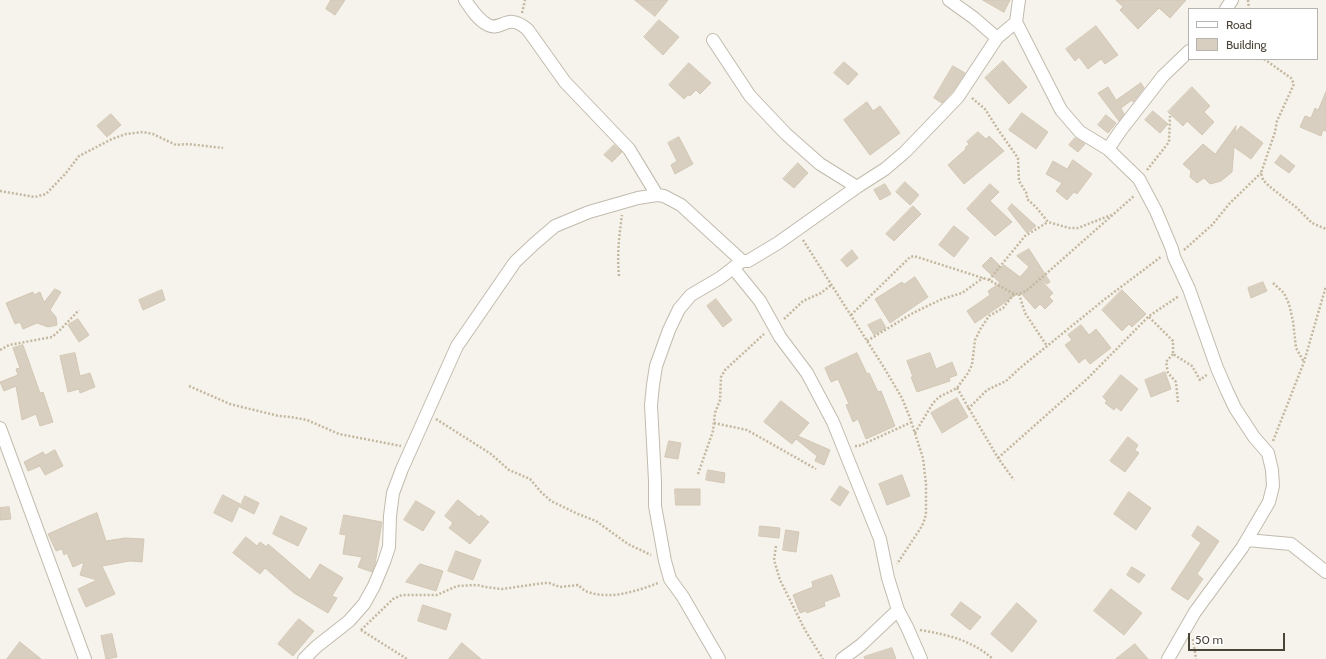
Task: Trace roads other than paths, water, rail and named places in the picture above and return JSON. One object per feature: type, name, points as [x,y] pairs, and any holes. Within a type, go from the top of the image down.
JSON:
[{"type":"street","points":[[465,0],[481,21],[489,26],[499,25],[511,21],[520,23],[528,30],[565,82],[628,149],[656,195]]},
{"type":"street","points":[[950,0],[997,38]]},
{"type":"street","points":[[1019,0],[1016,22],[1061,110],[1080,132],[1108,149],[1141,183],[1156,211],[1189,289],[1216,368],[1235,408],[1254,437],[1268,453],[1272,470],[1273,486],[1269,502],[1247,540],[1225,573],[1195,612],[1168,659]]},
{"type":"street","points":[[718,659],[683,597],[670,579],[665,562],[655,506],[651,405],[656,366],[669,330],[679,309],[691,295],[797,230],[857,186],[885,169],[905,152],[925,132],[961,91],[997,38],[1016,22]]},
{"type":"street","points":[[713,40],[750,96],[786,134],[820,164],[857,186]]},
{"type":"street","points":[[1108,149],[1163,76],[1188,52]]},
{"type":"street","points":[[304,659],[316,647],[349,621],[364,604],[374,586],[389,547],[390,516],[393,493],[411,448],[457,346],[515,262],[555,226],[589,212],[656,195],[664,196],[681,206],[738,265],[780,337],[807,373],[833,422],[843,446],[880,539],[888,578],[898,610],[921,659]]},
{"type":"street","points":[[0,428],[85,659]]},
{"type":"street","points":[[1247,540],[1291,544],[1326,572]]},
{"type":"street","points":[[842,659],[861,645],[898,610]]}]
